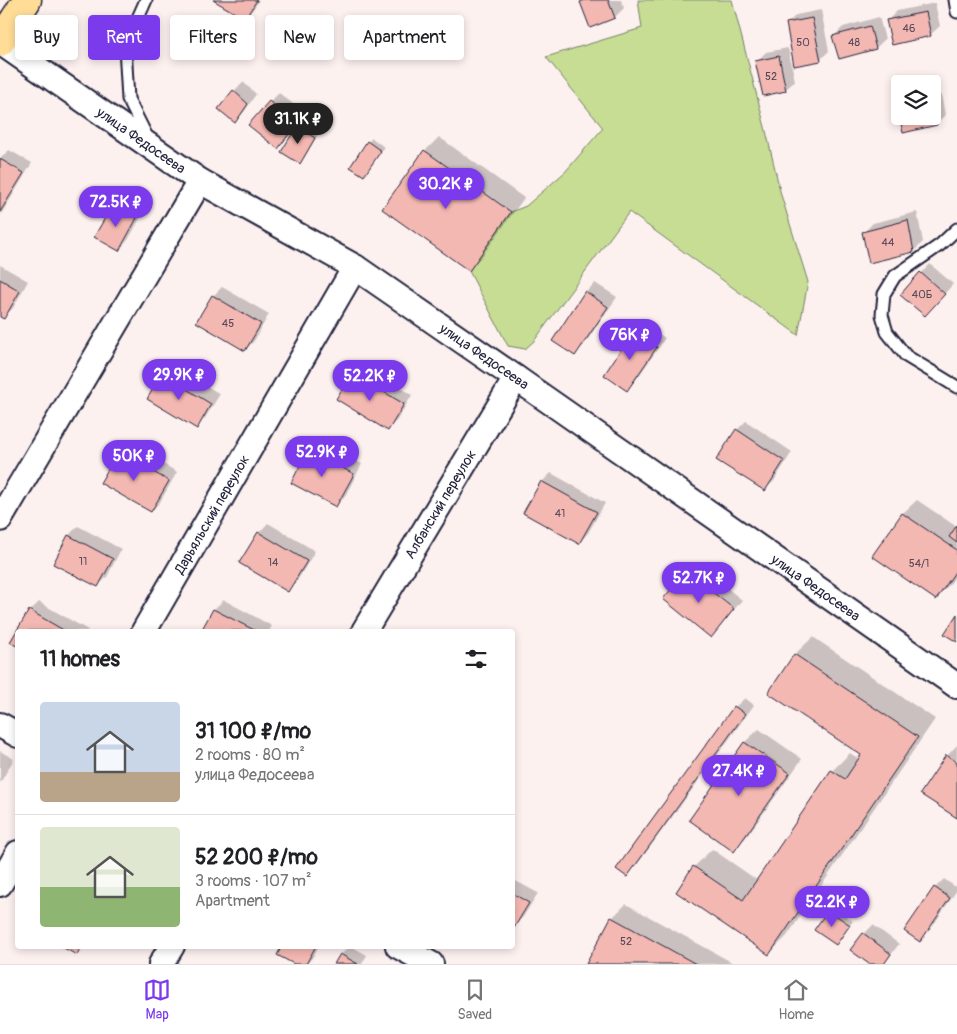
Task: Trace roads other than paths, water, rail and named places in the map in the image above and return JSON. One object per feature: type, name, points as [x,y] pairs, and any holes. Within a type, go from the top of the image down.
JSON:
[{"type":"main road","points":[[0,42],[27,0]]},
{"type":"street","name":"улица Федосеева","points":[[0,42],[200,181],[355,267],[957,686]]},
{"type":"street","points":[[0,519],[200,181]]},
{"type":"street","name":"Дарьяльский переулок","points":[[145,629],[355,267]]},
{"type":"street","name":"Албанский переулок","points":[[365,629],[516,378]]},
{"type":"street","points":[[0,725],[15,733]]},
{"type":"street","points":[[0,884],[15,858]]},
{"type":"street","points":[[161,964],[170,949]]},
{"type":"lane","points":[[146,0],[125,47],[128,100],[152,148]]},
{"type":"lane","points":[[956,0],[957,12]]},
{"type":"lane","points":[[957,229],[940,245],[895,276],[884,294],[882,315],[887,332],[906,356],[957,387]]}]
